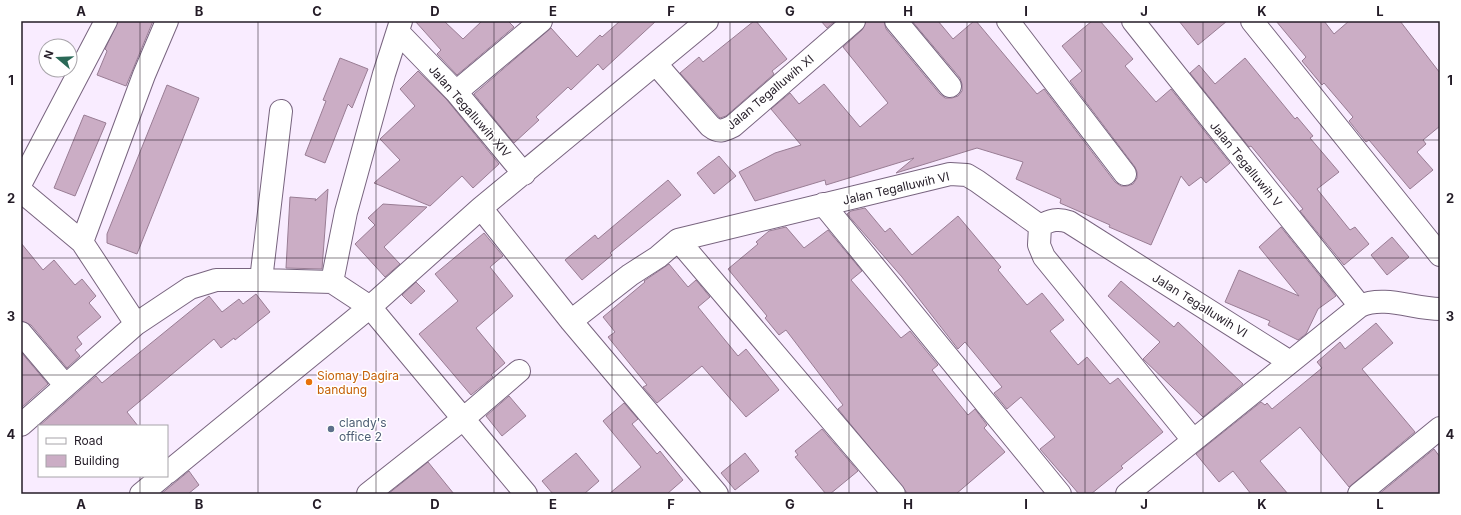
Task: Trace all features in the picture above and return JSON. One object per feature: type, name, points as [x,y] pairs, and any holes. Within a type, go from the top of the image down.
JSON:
[{"type":"street","points":[[21,183],[106,21]]},
{"type":"street","points":[[82,242],[142,82],[167,21]]},
{"type":"street","points":[[456,92],[541,21]]},
{"type":"street","points":[[168,472],[370,307],[480,208],[524,174],[707,21]]},
{"type":"street","name":"Jalan Tegalluwih XI","points":[[656,64],[716,132],[724,131],[733,126],[854,21]]},
{"type":"street","points":[[896,21],[950,86]]},
{"type":"street","points":[[1008,21],[1125,174]]},
{"type":"street","name":"Jalan Tegalluwih V","points":[[1133,21],[1360,306]]},
{"type":"street","points":[[1252,21],[1440,255]]},
{"type":"street","points":[[332,282],[346,212],[382,82],[400,27]]},
{"type":"street","name":"Jalan Tegalluwih XIV","points":[[400,27],[524,174]]},
{"type":"street","points":[[262,280],[281,111]]},
{"type":"street","name":"Jalan Tegalluwih VI","points":[[571,321],[630,275],[658,257],[678,240],[950,174],[967,175],[1040,226],[1052,220],[1063,220],[1069,222],[1290,362]]},
{"type":"street","points":[[21,191],[82,242],[136,324]]},
{"type":"street","points":[[823,204],[1060,494]]},
{"type":"street","points":[[480,208],[571,321],[717,494]]},
{"type":"street","points":[[1040,226],[1039,245],[1044,257],[1193,440]]},
{"type":"street","points":[[678,240],[894,494]]},
{"type":"street","points":[[21,424],[136,324],[190,288],[202,283],[216,280],[332,282],[370,307],[526,494]]},
{"type":"street","points":[[1127,494],[1360,306],[1367,303],[1378,302],[1440,309]]},
{"type":"street","points":[[21,333],[65,385]]},
{"type":"street","points":[[368,494],[463,419],[519,371]]},
{"type":"street","points":[[1359,494],[1440,428]]},
{"type":"street","points":[[141,494],[162,477]]},
{"type":"building","points":[[118,21],[153,21],[126,86],[97,75],[107,51],[105,49]]},
{"type":"building","points":[[415,21],[444,21],[463,39],[482,21],[508,21],[514,27],[457,75],[437,54],[441,50]]},
{"type":"building","points":[[620,21],[656,21],[603,70],[598,64],[571,90],[568,87],[536,117],[539,120],[514,143],[474,94],[551,28],[577,57],[600,35],[602,37]]},
{"type":"building","points":[[754,21],[756,21],[787,59],[772,71],[774,74],[726,116],[720,118],[680,73],[699,57],[703,62]]},
{"type":"building","points":[[821,21],[835,21],[827,28]]},
{"type":"building","points":[[866,21],[884,21],[886,29],[940,94],[945,98],[952,98],[958,96],[962,91],[960,78],[912,21],[938,21],[953,39],[974,21],[976,21],[1037,94],[1044,89],[1115,182],[1121,186],[1127,186],[1133,184],[1137,178],[1135,167],[1070,81],[1082,71],[1062,46],[1092,21],[1100,21],[1133,59],[1125,66],[1156,102],[1171,89],[1230,163],[1206,183],[1201,177],[1189,186],[1181,176],[1151,245],[1109,227],[1110,225],[1060,203],[1061,199],[1016,179],[1023,162],[977,148],[896,173],[914,158],[826,185],[825,180],[755,201],[739,172],[775,153],[801,145],[771,109],[790,93],[799,104],[824,84],[860,127],[888,103],[843,47],[862,30]]},
{"type":"building","points":[[1179,21],[1227,21],[1198,45]]},
{"type":"building","points":[[1276,21],[1324,21],[1334,34],[1349,21],[1400,21],[1440,73],[1440,126],[1423,140],[1426,144],[1417,152],[1433,170],[1410,189],[1369,140],[1366,142],[1349,121],[1353,117],[1324,83],[1322,85],[1302,61],[1306,57]]},
{"type":"building","points":[[340,58],[368,69],[352,108],[348,104],[325,163],[305,155],[326,101],[323,100]]},
{"type":"building","points":[[1245,58],[1295,119],[1297,117],[1313,136],[1310,138],[1339,172],[1317,189],[1350,230],[1355,227],[1369,244],[1344,265],[1300,211],[1303,209],[1251,146],[1249,147],[1190,73],[1199,65],[1215,84]]},
{"type":"building","points":[[418,71],[447,100],[499,164],[473,188],[462,176],[430,206],[374,183],[400,160],[380,139],[415,106],[400,89]]},
{"type":"building","points":[[167,85],[199,98],[137,254],[107,243],[107,234]]},
{"type":"building","points":[[84,115],[106,123],[75,196],[54,188]]},
{"type":"building","points":[[719,156],[736,176],[714,194],[697,173]]},
{"type":"building","points":[[668,180],[681,195],[610,253],[612,255],[582,280],[565,260],[595,235],[598,239]]},
{"type":"building","points":[[328,189],[322,269],[286,268],[290,197],[316,199],[315,201]]},
{"type":"building","points":[[383,204],[427,207],[384,247],[400,264],[385,277],[355,244],[375,225],[368,218]]},
{"type":"building","points":[[865,208],[885,232],[890,228],[912,255],[958,216],[1001,267],[998,270],[1027,305],[1042,293],[1064,320],[1050,331],[1078,365],[1087,357],[1110,384],[1118,378],[1163,432],[1121,466],[1123,468],[1091,494],[1079,494],[1040,449],[1055,437],[1021,397],[1007,409],[994,393],[1002,387],[965,342],[958,349],[902,277],[847,214],[851,211]]},
{"type":"building","points":[[786,227],[804,248],[828,230],[862,271],[851,280],[901,338],[910,331],[938,365],[932,370],[968,415],[975,409],[987,425],[984,428],[1005,452],[956,494],[908,494],[838,409],[843,405],[786,330],[779,335],[765,318],[767,316],[728,269],[758,244],[756,242],[769,231]]},
{"type":"building","points":[[1281,227],[1336,296],[1318,309],[1306,334],[1298,340],[1268,325],[1270,321],[1225,302],[1239,270],[1299,296],[1259,247]]},
{"type":"building","points":[[484,233],[503,256],[490,267],[513,296],[476,328],[505,363],[491,375],[493,377],[471,395],[419,334],[458,301],[435,274]]},
{"type":"building","points":[[1392,237],[1409,257],[1387,275],[1371,255]]},
{"type":"building","points":[[21,243],[43,270],[54,260],[75,285],[82,279],[96,296],[89,303],[101,317],[77,337],[82,344],[75,350],[80,356],[67,368],[31,325],[21,321]]},
{"type":"building","points":[[669,264],[688,287],[696,280],[710,297],[698,307],[738,356],[746,349],[779,390],[746,417],[702,366],[657,403],[643,387],[647,385],[608,337],[615,332],[603,317],[645,282],[644,281]]},
{"type":"building","points":[[1121,281],[1174,327],[1178,322],[1243,384],[1203,417],[1143,359],[1160,342],[1108,296]]},
{"type":"building","points":[[416,282],[425,291],[411,304],[402,295]]},
{"type":"building","points":[[256,294],[270,312],[235,340],[234,338],[221,348],[214,339],[127,412],[137,425],[40,425],[96,376],[102,383],[209,296],[222,312],[239,299],[243,304]]},
{"type":"building","points":[[1376,323],[1393,343],[1362,369],[1415,432],[1349,487],[1300,427],[1260,461],[1288,494],[1251,494],[1233,471],[1219,482],[1196,454],[1261,402],[1265,405],[1267,403],[1272,409],[1322,368],[1317,362],[1340,342],[1345,349]]},
{"type":"building","points":[[21,352],[48,384],[21,408]]},
{"type":"building","points":[[509,396],[526,416],[502,436],[486,416]]},
{"type":"building","points":[[624,403],[638,419],[632,424],[657,454],[660,451],[683,480],[667,494],[609,494],[641,467],[603,421]]},
{"type":"building","points":[[822,429],[858,471],[830,494],[826,494],[795,457],[798,455],[795,451]]},
{"type":"building","points":[[1434,449],[1440,457],[1440,494],[1379,494]]},
{"type":"building","points":[[576,453],[599,481],[584,494],[553,494],[542,481]]},
{"type":"building","points":[[745,453],[759,471],[735,490],[721,473]]},
{"type":"building","points":[[428,462],[454,494],[388,494]]},
{"type":"building","points":[[189,471],[199,485],[188,494],[161,494]]},
{"type":"place","name":"Siomay Dagira bandung","points":[[309,382]]},
{"type":"place","name":"clandy's office 2","points":[[331,429]]}]
